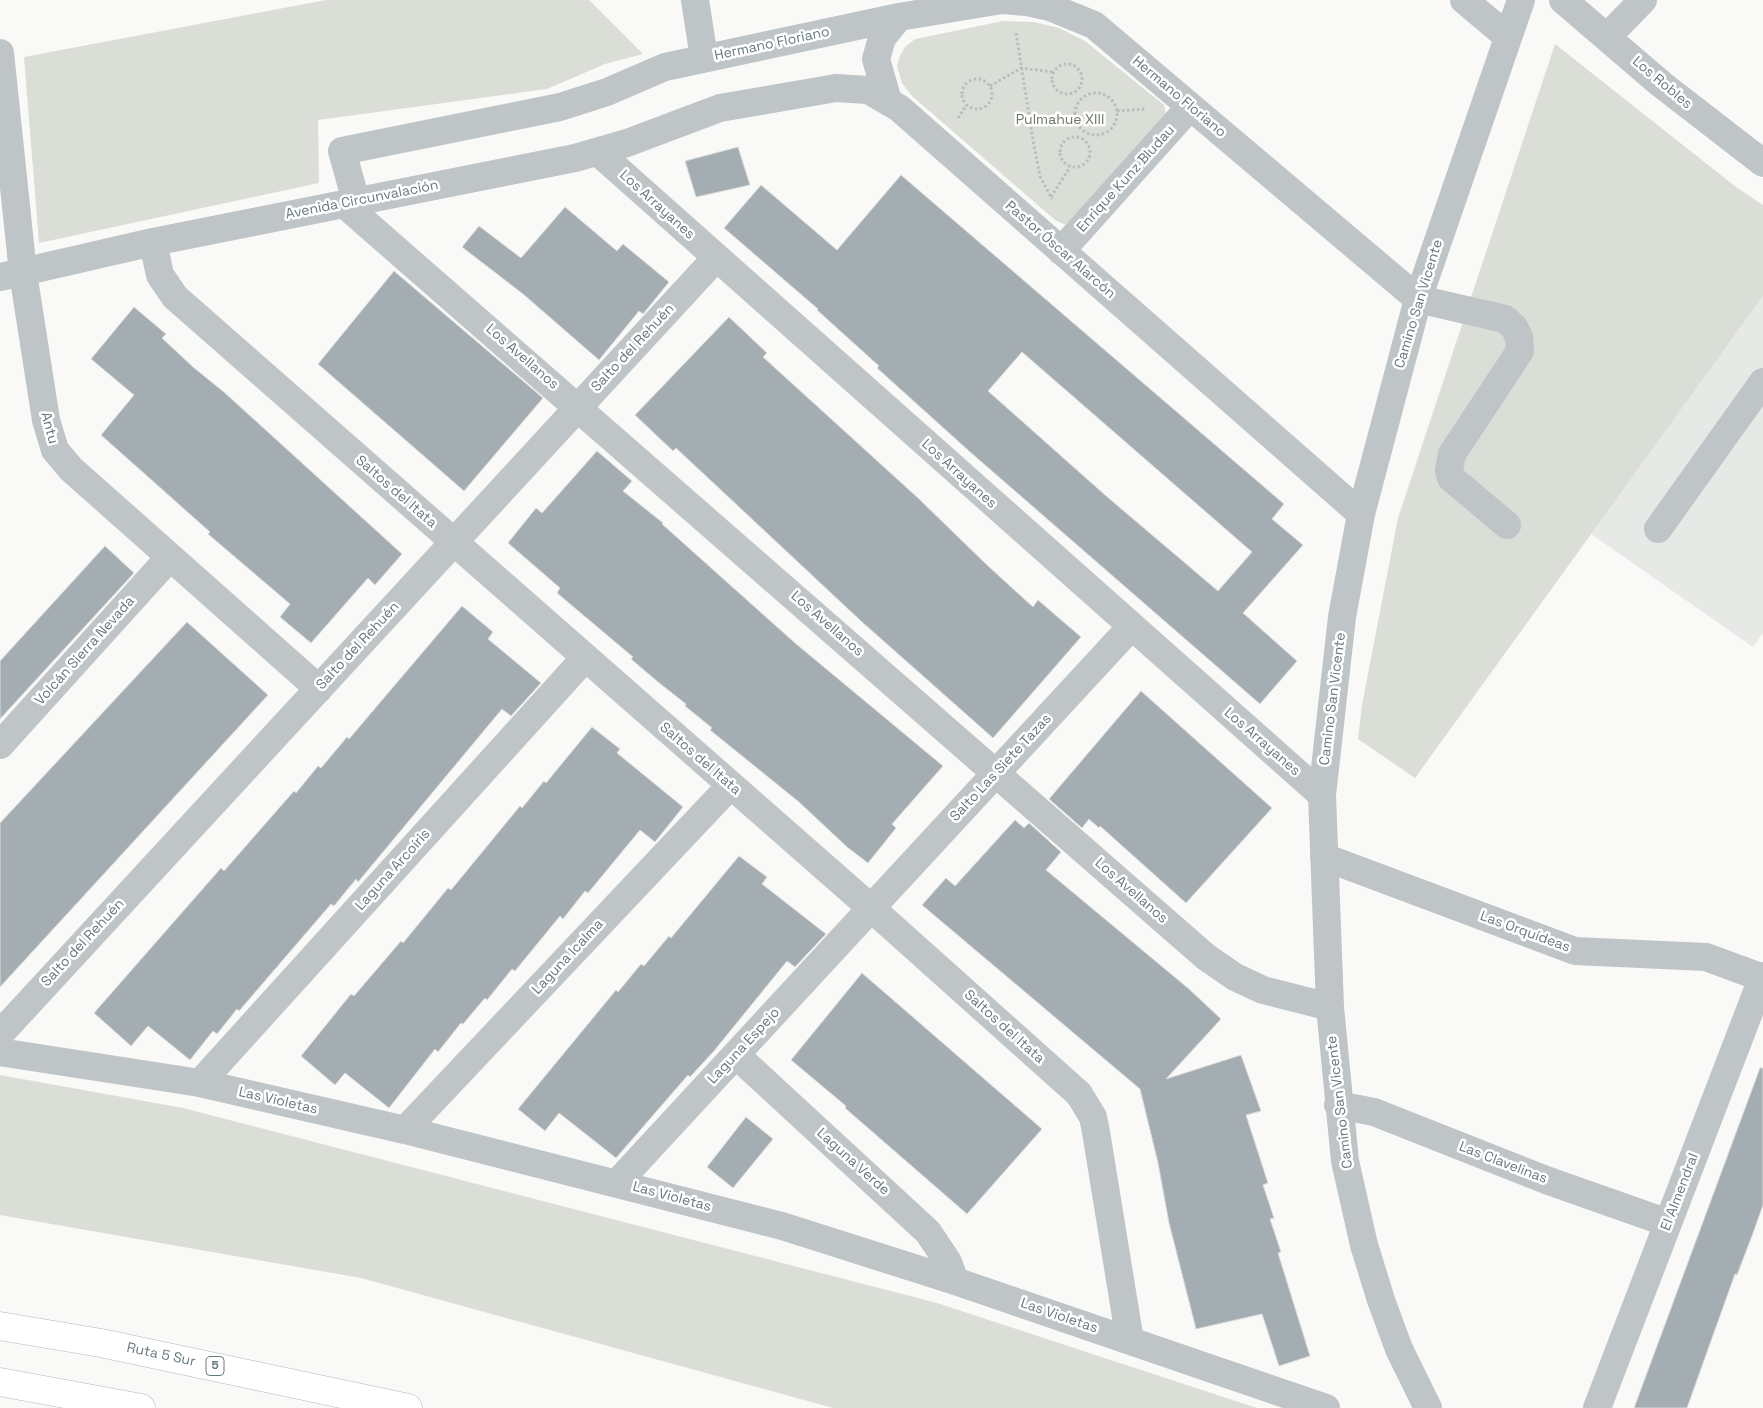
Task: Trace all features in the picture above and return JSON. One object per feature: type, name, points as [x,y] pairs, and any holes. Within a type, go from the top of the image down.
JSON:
[{"type":"highway","name":"Ruta 5 Sur","points":[[7,1327],[159,1355],[408,1408]]},
{"type":"highway","points":[[0,1382],[141,1408]]},
{"type":"street","points":[[695,0],[704,58]]},
{"type":"street","name":"Hermano Floriano","points":[[350,202],[342,151],[560,107],[607,92],[665,68],[704,58],[899,17],[1002,0],[1026,2],[1050,7],[1094,25],[1418,298]]},
{"type":"street","points":[[1464,0],[1508,37]]},
{"type":"street","name":"Camino San Vicente","points":[[1428,1408],[1399,1349],[1364,1244],[1345,1161],[1338,1105],[1330,1007],[1322,794],[1342,617],[1361,514],[1418,298],[1521,0]]},
{"type":"street","name":"Los Robles","points":[[1563,0],[1661,84],[1763,163]]},
{"type":"street","points":[[1607,37],[1643,0]]},
{"type":"street","points":[[888,101],[876,59],[882,38],[899,17]]},
{"type":"street","name":"Antu","points":[[0,53],[11,275],[55,450],[71,468],[319,688]]},
{"type":"street","name":"Pastor Óscar Alarcón","points":[[720,108],[836,88],[868,90],[888,101],[899,108],[1361,514]]},
{"type":"street","name":"Enrique Kunz Bludau","points":[[1061,251],[1190,107]]},
{"type":"street","name":"Avenida Circunvalación","points":[[11,275],[153,242],[598,152],[720,108]]},
{"type":"street","name":"Los Arrayanes","points":[[598,152],[1131,628],[1322,794]]},
{"type":"street","name":"Los Avellanos","points":[[350,202],[579,407],[1220,968],[1263,990],[1330,1007]]},
{"type":"street","name":"Saltos del Itata","points":[[153,242],[160,275],[175,297],[871,908],[1070,1086],[1086,1104],[1096,1132],[1130,1341]]},
{"type":"street","name":"Salto del Rehuén","points":[[0,1034],[716,258]]},
{"type":"street","points":[[1418,298],[1505,319],[1514,327],[1519,337],[1520,351],[1452,454],[1450,462],[1451,478],[1507,525]]},
{"type":"street","points":[[1658,529],[1763,382]]},
{"type":"street","name":"Volcán Sierra Nevada","points":[[0,745],[170,557]]},
{"type":"street","name":"Salto Las Siete Tazas","points":[[871,908],[1131,628]]},
{"type":"street","name":"Laguna Arcoíris","points":[[200,1083],[585,658]]},
{"type":"street","name":"Laguna Icalma","points":[[405,1130],[731,785]]},
{"type":"street","name":"Las Orquídeas","points":[[1324,857],[1575,951],[1706,957],[1763,977]]},
{"type":"street","name":"Laguna Espejo","points":[[617,1183],[871,908]]},
{"type":"street","name":"El Almendral","points":[[1596,1408],[1763,977]]},
{"type":"street","name":"Las Violetas","points":[[0,1052],[200,1083],[405,1130],[782,1226],[955,1281],[1326,1408]]},
{"type":"street","name":"Laguna Verde","points":[[736,1055],[916,1219],[938,1245],[955,1281]]},
{"type":"street","name":"Las Clavelinas","points":[[1338,1105],[1374,1112],[1546,1180],[1668,1223]]},
{"type":"path","points":[[1015,25],[1040,176],[1054,204]]},
{"type":"path","points":[[1080,89],[1068,95],[1056,90],[1051,79],[1053,72],[1063,64],[1075,66],[1082,76],[1080,89],[1085,95]]},
{"type":"path","points":[[990,86],[1021,68],[1053,72]]},
{"type":"path","points":[[979,79],[990,86],[992,98],[984,108],[972,109],[966,106],[962,100],[961,94],[966,82],[979,79]]},
{"type":"path","points":[[1093,92],[1110,98],[1118,114],[1111,130],[1103,135],[1085,133],[1075,119],[1075,110],[1078,102],[1085,95],[1093,92]]},
{"type":"path","points":[[953,126],[966,106]]},
{"type":"path","points":[[1083,139],[1085,133]]},
{"type":"path","points":[[1070,138],[1083,139],[1088,143],[1090,156],[1082,166],[1070,167],[1061,158],[1061,145],[1070,138]]},
{"type":"path","points":[[1051,197],[1070,167]]},
{"type":"shaded area","points":[[1763,296],[1763,633],[1753,647],[1591,534]]},
{"type":"green space","points":[[326,0],[589,0],[643,54],[605,64],[547,89],[318,120],[319,183],[39,243],[24,57]]},
{"type":"green space","name":"Pulmahue XIII","points":[[1003,21],[1034,22],[1059,28],[1085,41],[1164,105],[1166,115],[1066,225],[1055,220],[912,96],[902,83],[897,66],[905,47],[915,39]]},
{"type":"green space","points":[[1555,44],[1736,187],[1763,205],[1763,296],[1415,778],[1358,739],[1362,705],[1398,518]]},
{"type":"green space","points":[[0,1075],[183,1108],[937,1303],[1257,1408],[833,1408],[361,1278],[0,1215]]},
{"type":"building","points":[[738,147],[750,185],[696,197],[685,161]]},
{"type":"building","points":[[901,175],[1284,504],[1272,519],[1303,545],[1243,613],[1297,661],[1260,704],[969,451],[877,368],[879,366],[818,309],[724,228],[761,185],[837,250]],"holes":[[[1022,352],[1252,552],[1218,591],[1105,495],[988,391]]]},
{"type":"building","points":[[565,207],[617,251],[623,244],[669,282],[643,314],[639,311],[599,360],[523,294],[462,247],[479,226],[521,258]]},
{"type":"building","points":[[394,271],[543,398],[464,491],[318,364]]},
{"type":"building","points":[[134,307],[166,334],[162,338],[193,367],[225,393],[402,554],[375,585],[368,578],[311,643],[280,617],[290,604],[208,534],[210,532],[101,435],[134,395],[91,359]]},
{"type":"building","points":[[729,317],[767,353],[763,357],[918,498],[1033,607],[1038,600],[1081,637],[993,738],[861,621],[676,448],[673,451],[635,415]]},
{"type":"building","points":[[597,451],[632,481],[623,491],[663,523],[795,643],[943,766],[892,824],[896,828],[868,863],[847,847],[799,802],[710,730],[712,728],[685,706],[686,704],[631,659],[633,657],[557,593],[560,588],[508,543],[536,508],[542,513]]},
{"type":"building","points":[[105,546],[134,573],[0,719],[0,661]]},
{"type":"building","points":[[462,606],[493,632],[488,639],[541,683],[511,716],[502,709],[358,882],[356,879],[334,906],[331,904],[239,1011],[237,1009],[217,1034],[213,1031],[190,1060],[148,1026],[131,1046],[94,1013],[221,868],[224,871],[294,791],[296,793],[318,766],[321,768],[347,737],[349,739]]},
{"type":"building","points":[[187,622],[268,695],[0,987],[0,823]]},
{"type":"building","points":[[1141,691],[1272,808],[1186,903],[1100,826],[1099,828],[1089,819],[1082,828],[1049,799]]},
{"type":"building","points":[[592,727],[620,749],[617,753],[683,807],[655,842],[640,830],[588,893],[585,891],[563,919],[560,916],[515,971],[512,969],[487,1000],[485,998],[463,1024],[461,1023],[438,1052],[435,1049],[389,1108],[345,1073],[335,1085],[301,1056],[351,994],[354,996],[401,941],[403,943],[448,888],[451,890],[520,806],[522,808],[544,781],[546,783]]},
{"type":"building","points":[[1015,820],[1024,828],[1029,823],[1061,852],[1046,870],[1189,989],[1221,1019],[1166,1079],[1241,1055],[1261,1111],[1246,1115],[1268,1183],[1263,1185],[1274,1218],[1270,1219],[1281,1252],[1278,1253],[1310,1356],[1279,1366],[1262,1314],[1196,1329],[1169,1223],[1158,1163],[1140,1089],[922,905],[946,878],[955,886]]},
{"type":"building","points":[[739,856],[767,877],[762,884],[826,934],[795,967],[787,961],[714,1051],[690,1077],[688,1075],[616,1158],[559,1113],[545,1131],[518,1109],[616,990],[618,992],[641,964],[644,966],[669,936],[671,938]]},
{"type":"building","points":[[862,973],[1042,1129],[967,1214],[845,1108],[846,1106],[791,1060]]},
{"type":"building","points":[[1760,1068],[1763,1068],[1763,1205],[1752,1236],[1737,1275],[1735,1274],[1687,1408],[1634,1408]]},
{"type":"building","points":[[746,1117],[773,1139],[733,1188],[707,1167]]}]
